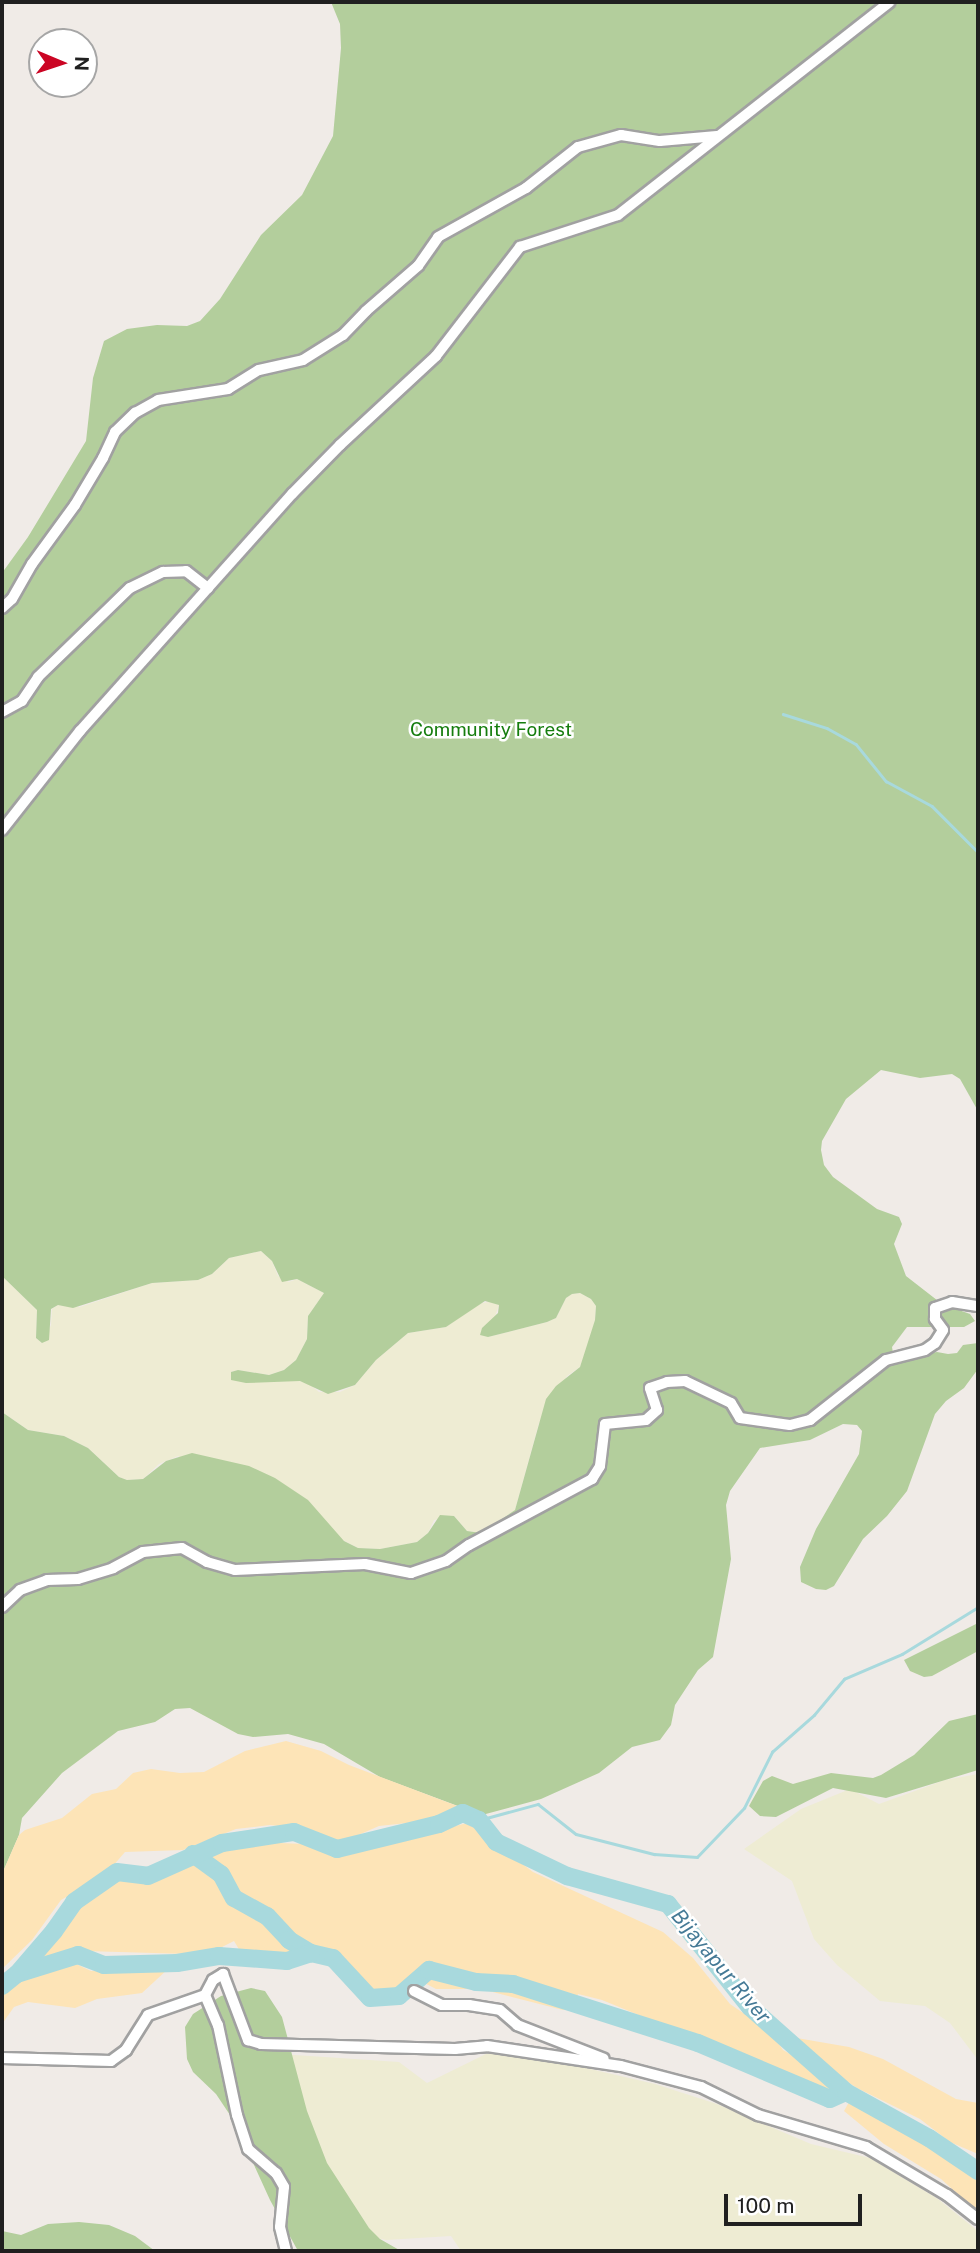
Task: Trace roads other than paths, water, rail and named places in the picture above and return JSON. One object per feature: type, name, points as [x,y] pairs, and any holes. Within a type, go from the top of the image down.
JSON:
[{"type":"street","points":[[2,830],[80,731],[208,588],[340,445],[436,356],[520,247],[618,215],[891,2]]},
{"type":"street","points":[[2,608],[12,599],[32,564],[75,505],[115,432],[135,413],[158,400],[228,389],[259,370],[303,360],[343,335],[418,266],[438,237],[526,188],[578,146],[621,135],[660,141],[719,136]]},
{"type":"street","points":[[2,712],[22,701],[38,677],[130,588],[163,572],[186,571],[208,588]]},
{"type":"street","points":[[2,1607],[20,1590],[38,1583],[78,1579],[113,1568],[144,1552],[181,1548],[207,1563],[235,1570],[365,1563],[411,1573],[446,1561],[592,1479],[600,1466],[606,1423],[646,1420],[657,1410],[650,1388],[667,1382],[685,1381],[731,1404],[740,1418],[790,1425],[810,1420],[886,1360],[925,1350],[935,1343],[943,1330],[935,1319],[935,1308],[952,1302],[978,1306]]},
{"type":"street","points":[[2,2058],[111,2061],[126,2050],[148,2015],[205,1995],[214,1980],[223,1974],[248,2040],[261,2044],[455,2049],[487,2046],[621,2066],[701,2087],[758,2115],[866,2147],[947,2195],[978,2219]]},
{"type":"street","points":[[414,1991],[442,2005],[469,2005],[500,2010],[517,2025],[621,2066]]},
{"type":"street","points":[[205,1995],[218,2025],[237,2115],[248,2149],[276,2173],[284,2187],[280,2227],[286,2251]]},
{"type":"waterway","points":[[783,714],[827,728],[856,744],[886,781],[932,806],[978,852]]},
{"type":"waterway","points":[[479,1820],[538,1804],[576,1834],[654,1854],[697,1857],[744,1808],[772,1752],[814,1715],[844,1679],[902,1654],[978,1607]]},
{"type":"waterway","name":"Bijayapur River","points":[[2,1986],[17,1974],[54,1931],[74,1902],[117,1872],[148,1876],[222,1843],[294,1832],[337,1849],[439,1824],[463,1813],[479,1820],[496,1842],[567,1876],[668,1904],[750,2007],[846,2092],[929,2138],[978,2171]]},
{"type":"waterway","points":[[193,1854],[221,1874],[234,1898],[267,1916],[289,1940],[311,1953],[333,1958],[370,1998],[399,1996],[429,1970],[476,1982],[513,1984],[698,2043],[830,2099],[846,2092]]},
{"type":"waterway","points":[[17,1974],[78,1955],[104,1965],[177,1963],[219,1956],[287,1961],[311,1953]]},
{"type":"park label","name":"Community Forest","points":[[491,730]]}]
